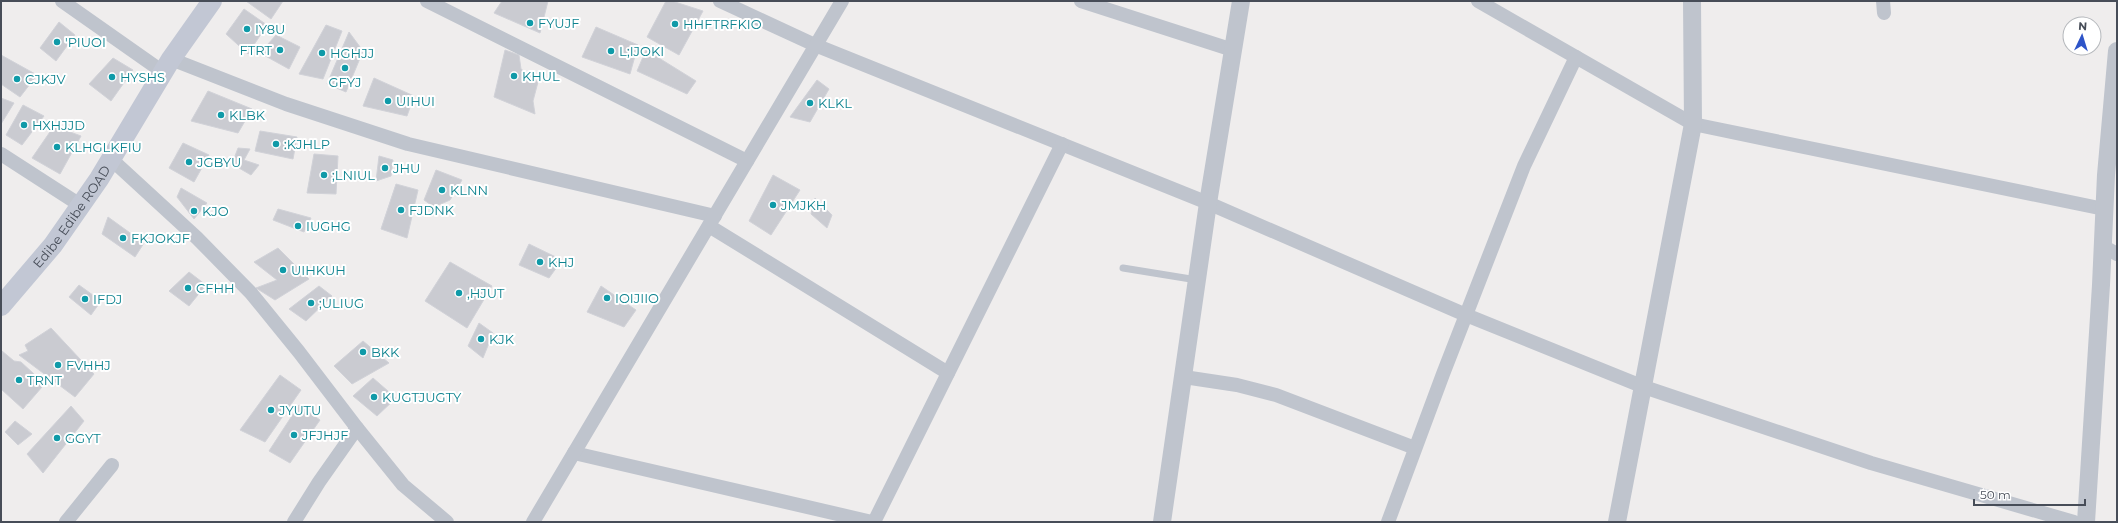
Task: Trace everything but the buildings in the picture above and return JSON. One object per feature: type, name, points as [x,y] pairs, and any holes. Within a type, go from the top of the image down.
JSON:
[{"type":"main road","name":"Edibe Edibe ROAD","points":[[1,306],[53,245],[111,160],[167,66],[212,1]]},
{"type":"street","points":[[62,1],[167,66],[408,144],[712,221],[948,373]]},
{"type":"street","points":[[427,1],[747,161]]},
{"type":"street","points":[[720,1],[815,45],[1208,203],[1466,315],[1644,387],[1871,463],[2074,522]]},
{"type":"street","points":[[533,522],[842,1]]},
{"type":"street","points":[[1081,1],[1233,50]]},
{"type":"street","points":[[1162,522],[1208,203],[1241,1]]},
{"type":"street","points":[[1478,1],[1693,124],[2104,209]]},
{"type":"street","points":[[1617,522],[1693,124],[1692,1]]},
{"type":"street","points":[[2086,522],[2110,250],[2104,209],[2117,51]]},
{"type":"street","points":[[1388,522],[1524,166],[1576,57]]},
{"type":"street","points":[[574,453],[873,522],[1062,144]]},
{"type":"street","points":[[1,154],[80,205]]},
{"type":"street","points":[[111,160],[197,238],[251,293],[403,485],[447,522]]},
{"type":"street","points":[[1184,377],[1276,395],[1415,448]]},
{"type":"street","points":[[294,522],[319,482],[357,428]]},
{"type":"street","points":[[66,522],[112,465]]},
{"type":"lane","points":[[1123,268],[1197,280]]},
{"type":"place","name":"FYUJF","points":[[530,23]]},
{"type":"place","name":"HHFTRFKIO","points":[[675,24]]},
{"type":"place","name":"IY8U","points":[[247,29]]},
{"type":"place","name":"'PIUOI","points":[[57,42]]},
{"type":"place","name":"FTRT","points":[[280,50]]},
{"type":"place","name":"L;IJOKI","points":[[611,51]]},
{"type":"place","name":"HGHJJ","points":[[322,53]]},
{"type":"place","name":"GFYJ","points":[[345,68]]},
{"type":"place","name":"KHUL","points":[[514,76]]},
{"type":"place","name":"HYSHS","points":[[112,77]]},
{"type":"place","name":"CJKJV","points":[[17,79]]},
{"type":"place","name":"UIHUI","points":[[388,101]]},
{"type":"place","name":"KLKL","points":[[810,103]]},
{"type":"place","name":"KLBK","points":[[221,115]]},
{"type":"place","name":"HXHJJD","points":[[24,125]]},
{"type":"place","name":":KJHLP","points":[[276,144]]},
{"type":"place","name":"KLHGLKFIU","points":[[57,147]]},
{"type":"place","name":"JGBYU","points":[[189,162]]},
{"type":"place","name":"JHU","points":[[385,168]]},
{"type":"place","name":";LNIUL","points":[[324,175]]},
{"type":"place","name":"KLNN","points":[[442,190]]},
{"type":"place","name":"JMJKH","points":[[773,205]]},
{"type":"place","name":"FJDNK","points":[[401,210]]},
{"type":"place","name":"KJO","points":[[194,211]]},
{"type":"place","name":"IUGHG","points":[[298,226]]},
{"type":"place","name":"FKJOKJF","points":[[123,238]]},
{"type":"place","name":"KHJ","points":[[540,262]]},
{"type":"place","name":"UIHKUH","points":[[283,270]]},
{"type":"place","name":"CFHH","points":[[188,288]]},
{"type":"place","name":",HJUT","points":[[459,293]]},
{"type":"place","name":"IOIJIIO","points":[[607,298]]},
{"type":"place","name":"IFDJ","points":[[85,299]]},
{"type":"place","name":";ULIUG","points":[[311,303]]},
{"type":"place","name":"KJK","points":[[481,339]]},
{"type":"place","name":"BKK","points":[[363,352]]},
{"type":"place","name":"FVHHJ","points":[[58,365]]},
{"type":"place","name":"TRNT","points":[[19,380]]},
{"type":"place","name":"KUGTJUGTY","points":[[374,397]]},
{"type":"place","name":"JYUTU","points":[[271,410]]},
{"type":"place","name":"JFJHJF","points":[[294,435]]},
{"type":"place","name":"GGYT","points":[[57,438]]}]
